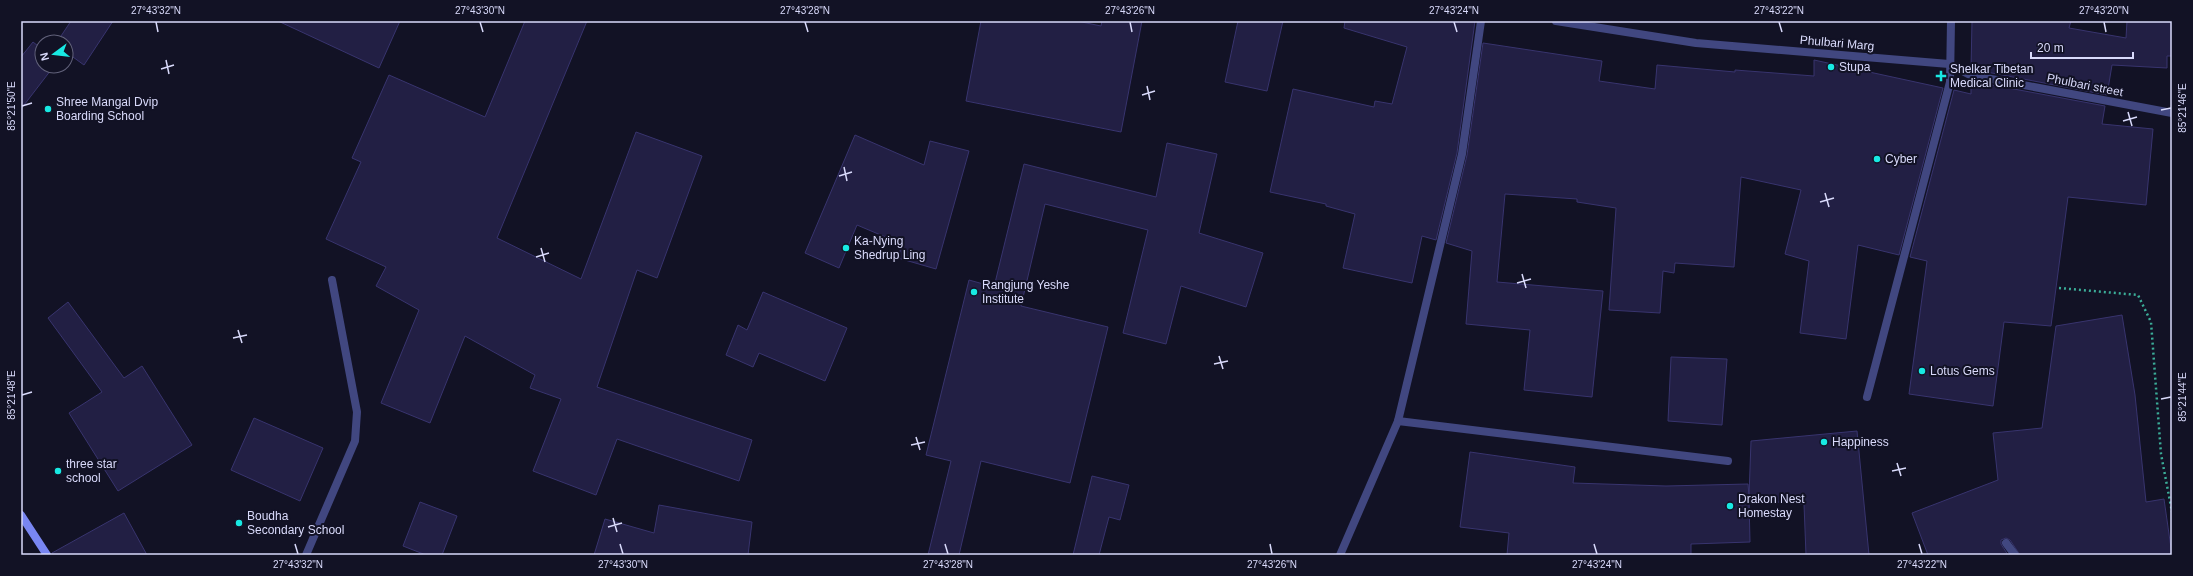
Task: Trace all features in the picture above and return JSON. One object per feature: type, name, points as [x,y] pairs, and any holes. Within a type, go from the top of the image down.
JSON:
[{"type":"main road","points":[[21,515],[47,555]]},
{"type":"street","points":[[1340,555],[1398,422],[1462,154],[1481,21]]},
{"type":"street","name":"Phulbari Marg","points":[[1556,21],[1696,43],[1949,64]]},
{"type":"street","points":[[1867,397],[1950,82],[1949,64],[1951,21]]},
{"type":"street","name":"Phulbari street","points":[[1949,64],[1970,75],[2172,113]]},
{"type":"street","points":[[306,555],[355,441],[357,412],[332,280]]},
{"type":"street","points":[[1398,422],[1728,461]]},
{"type":"street","points":[[2006,544],[2015,555]]},
{"type":"path","points":[[2060,288],[2138,294],[2150,322],[2161,454],[2172,512]]},
{"type":"building","points":[[71,21],[113,21],[84,65],[74,58],[74,34],[62,34]]},
{"type":"building","points":[[278,21],[400,21],[379,68]]},
{"type":"building","points":[[525,21],[587,21],[497,238],[581,279],[636,132],[702,156],[657,278],[637,270],[597,387],[752,440],[739,481],[617,439],[596,495],[533,471],[561,399],[530,388],[535,375],[465,336],[430,423],[381,403],[419,310],[376,286],[386,267],[326,239],[361,162],[352,158],[389,75],[485,117]]},
{"type":"building","points":[[981,21],[1077,21],[1101,26],[1102,21],[1142,21],[1121,132],[966,101]]},
{"type":"building","points":[[1238,21],[1283,21],[1267,91],[1225,82]]},
{"type":"building","points":[[1345,21],[1475,21],[1457,153],[1436,240],[1422,236],[1412,283],[1343,268],[1355,214],[1326,206],[1326,204],[1270,192],[1293,89],[1374,107],[1375,101],[1392,104],[1407,47],[1344,28]]},
{"type":"building","points":[[1972,21],[2071,21],[2069,28],[2126,38],[2127,21],[2172,21],[2172,56],[2167,56],[2167,68],[2112,65],[2107,95],[1971,69]]},
{"type":"building","points":[[33,42],[34,74],[48,74],[21,109],[21,57]]},
{"type":"building","points":[[1483,43],[1602,61],[1599,81],[1655,89],[1657,65],[1735,72],[1735,70],[1814,76],[1814,60],[1943,88],[1899,255],[1858,245],[1846,339],[1800,333],[1809,261],[1785,254],[1801,190],[1741,177],[1734,267],[1675,263],[1674,273],[1663,271],[1660,313],[1609,310],[1616,208],[1577,202],[1577,199],[1505,194],[1497,282],[1603,291],[1592,397],[1524,390],[1530,330],[1466,324],[1472,251],[1446,243],[1467,155]]},
{"type":"building","points":[[1971,81],[2105,106],[2102,124],[2153,129],[2146,205],[2068,197],[2051,326],[2004,322],[1993,406],[1909,394],[1927,261],[1910,257],[1954,90],[1971,94]]},
{"type":"building","points":[[855,135],[924,165],[930,141],[969,151],[936,269],[898,258],[902,244],[857,225],[839,268],[805,253]]},
{"type":"building","points":[[1167,143],[1217,154],[1199,233],[1263,253],[1246,307],[1181,286],[1166,344],[1123,333],[1148,230],[1045,204],[1021,306],[1108,327],[1070,483],[981,461],[959,555],[928,555],[951,461],[926,455],[969,280],[994,287],[1024,164],[1156,197]]},
{"type":"building","points":[[763,292],[847,328],[825,381],[759,353],[753,367],[726,355],[738,325],[747,330]]},
{"type":"building","points":[[68,302],[124,378],[142,366],[192,445],[118,491],[69,413],[102,392],[48,318]]},
{"type":"building","points":[[2122,315],[2135,395],[2146,502],[2164,499],[2172,555],[2020,555],[2010,540],[2006,538],[2001,540],[2001,544],[2008,555],[1928,555],[1912,513],[1998,480],[1993,433],[2042,428],[2056,326]]},
{"type":"building","points":[[1671,357],[1727,359],[1722,425],[1668,421]]},
{"type":"building","points":[[254,418],[323,448],[300,501],[231,470]]},
{"type":"building","points":[[1857,431],[1869,555],[1806,555],[1804,504],[1749,500],[1750,542],[1691,544],[1691,555],[1507,555],[1509,533],[1460,527],[1470,452],[1575,467],[1573,483],[1666,486],[1748,484],[1749,496],[1751,441]]},
{"type":"building","points":[[1092,476],[1129,485],[1120,520],[1109,517],[1099,555],[1073,555]]},
{"type":"building","points":[[420,502],[457,516],[442,555],[426,555],[403,546]]},
{"type":"building","points":[[659,505],[752,522],[748,555],[594,555],[605,519],[654,533]]},
{"type":"building","points":[[124,513],[147,555],[52,555],[52,553]]},
{"type":"place","name":"Stupa","points":[[1831,67]]},
{"type":"place","name":"Shelkar Tibetan Medical Clinic","points":[[1941,76]]},
{"type":"place","name":"Shree Mangal Dvip Boarding School","points":[[48,109]]},
{"type":"place","name":"Cyber","points":[[1877,159]]},
{"type":"place","name":"Ka-Nying Shedrup Ling","points":[[846,248]]},
{"type":"place","name":"Rangjung Yeshe Institute","points":[[974,292]]},
{"type":"place","name":"Lotus Gems","points":[[1922,371]]},
{"type":"place","name":"Happiness","points":[[1824,442]]},
{"type":"place","name":"three star school","points":[[58,471]]},
{"type":"place","name":"Drakon Nest Homestay","points":[[1730,506]]},
{"type":"place","name":"Boudha Secondary School","points":[[239,523]]}]
